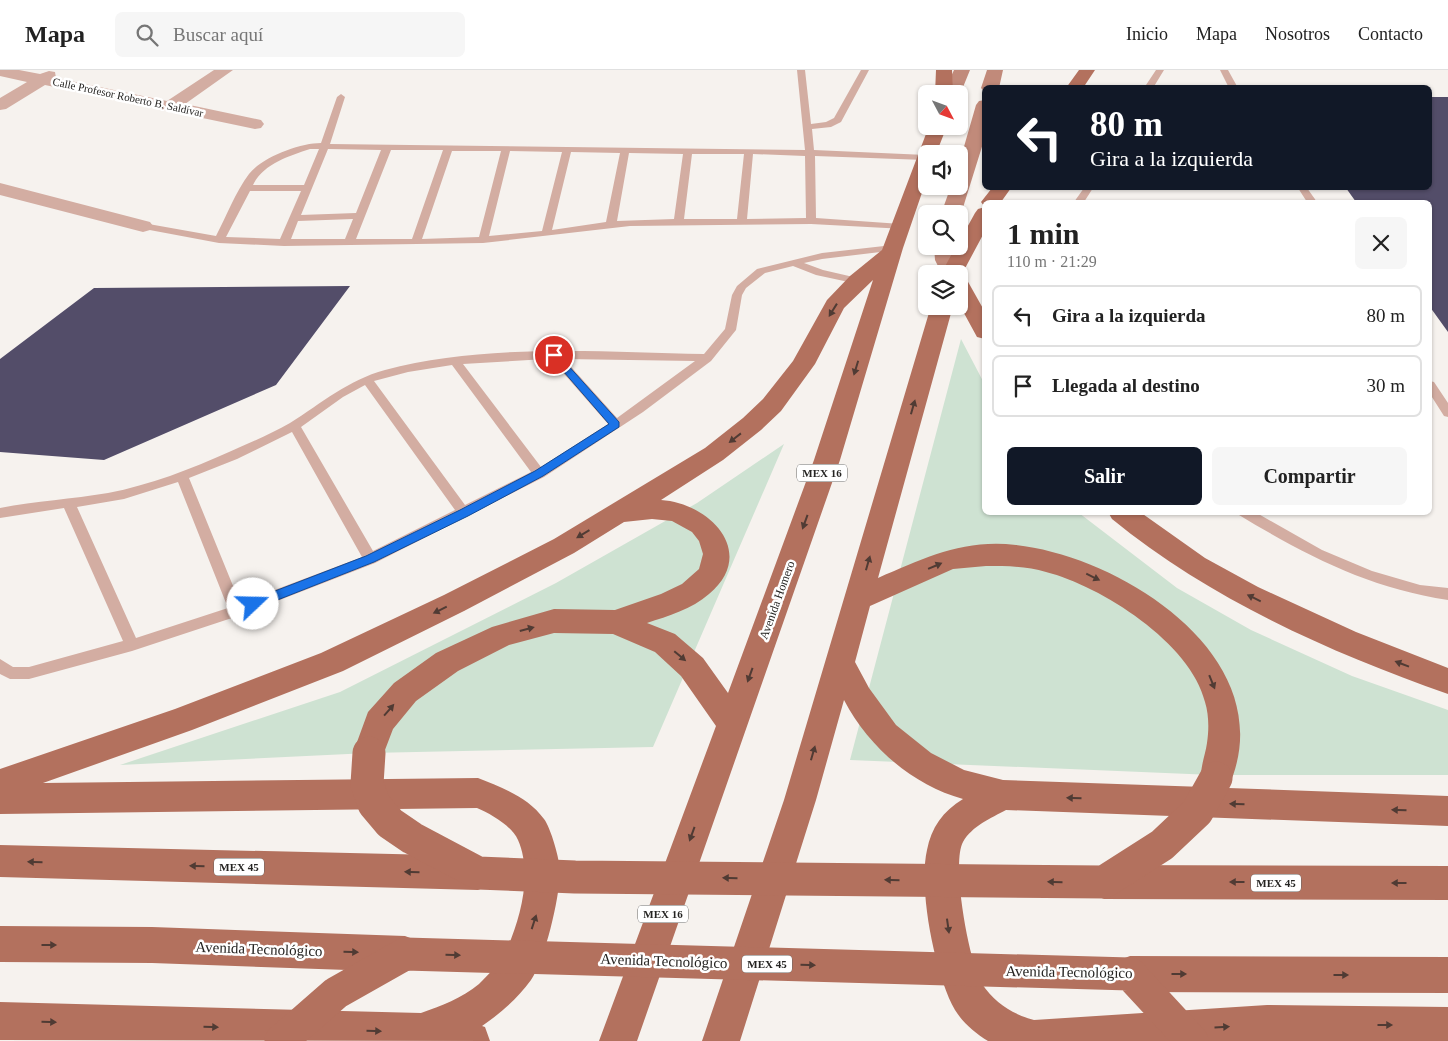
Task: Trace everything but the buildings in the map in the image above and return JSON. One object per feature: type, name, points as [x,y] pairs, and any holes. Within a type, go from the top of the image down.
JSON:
[{"type":"main road","points":[[944,70],[944,85]]},
{"type":"main road","points":[[956,85],[962,70]]},
{"type":"main road","points":[[991,85],[995,70]]},
{"type":"main road","points":[[1076,85],[1087,70]]},
{"type":"main road","points":[[954,205],[970,162],[982,117]]},
{"type":"main road","name":"Avenida Homero","points":[[618,1041],[827,460],[895,242],[918,177]]},
{"type":"main road","points":[[959,265],[982,219]]},
{"type":"main road","points":[[0,784],[181,720],[332,662],[454,604],[564,546],[617,514],[714,454],[752,424],[772,405],[802,364],[835,305],[895,242]]},
{"type":"main road","points":[[968,301],[982,327]]},
{"type":"main road","points":[[721,1041],[800,800],[939,315]]},
{"type":"main road","points":[[478,873],[412,838],[390,823],[374,804],[367,784],[369,753],[379,722],[405,692],[447,662],[502,635],[554,621],[615,622],[674,600],[700,587],[712,573],[716,559],[715,542],[700,524],[680,513],[657,508],[617,514]]},
{"type":"main road","points":[[1125,515],[1167,548],[1227,586],[1393,661],[1448,681]]},
{"type":"main road","points":[[858,599],[950,559],[987,555],[1014,556],[1050,562],[1086,574],[1126,593],[1158,616],[1186,643],[1209,673],[1222,705],[1225,737],[1216,778],[1197,812],[1162,845],[1104,882]]},
{"type":"main road","points":[[615,622],[664,643],[692,667],[732,724]]},
{"type":"main road","points":[[839,662],[858,697],[885,735],[920,763],[958,783],[1003,795],[1448,811]]},
{"type":"main road","points":[[0,799],[478,793],[507,805],[533,832],[543,872],[536,917],[519,965],[492,998],[460,1019],[422,1032]]},
{"type":"main road","points":[[1003,795],[963,816],[946,839],[941,874],[950,941],[967,994],[983,1015],[1006,1032],[1034,1039],[1267,1024],[1448,1026]]},
{"type":"main road","name":"MEX 45","points":[[0,862],[575,877],[1448,883]]},
{"type":"main road","name":"Avenida Tecnológico","points":[[0,944],[152,945],[1130,974],[1448,975]]},
{"type":"main road","points":[[280,1041],[336,993],[361,977],[405,954]]},
{"type":"main road","points":[[1130,974],[1192,1041]]},
{"type":"main road","points":[[0,1021],[422,1032],[471,1041]]},
{"type":"street","points":[[0,105],[59,70]]},
{"type":"street","points":[[171,106],[225,70]]},
{"type":"street","name":"Calle Profesor Roberto B. Saldívar","points":[[0,71],[255,124]]},
{"type":"street","points":[[0,189],[143,226]]},
{"type":"lane","points":[[801,70],[810,152],[811,221]]},
{"type":"lane","points":[[807,127],[828,125],[838,120],[865,70]]},
{"type":"lane","points":[[1150,85],[1160,70]]},
{"type":"lane","points":[[1224,70],[1232,85]]},
{"type":"lane","points":[[284,243],[325,146],[341,97]]},
{"type":"lane","points":[[219,240],[253,175],[281,155],[309,146],[918,155]]},
{"type":"lane","points":[[350,242],[387,147]]},
{"type":"lane","points":[[416,242],[448,148]]},
{"type":"lane","points":[[483,240],[506,149]]},
{"type":"lane","points":[[546,234],[567,149]]},
{"type":"lane","points":[[610,224],[625,150]]},
{"type":"lane","points":[[679,222],[688,151]]},
{"type":"lane","points":[[742,222],[749,152]]},
{"type":"lane","points":[[246,188],[307,188]]},
{"type":"lane","points":[[294,218],[360,216]]},
{"type":"lane","points":[[143,226],[174,234],[219,240],[284,243],[483,240],[546,234],[610,224],[811,221],[895,242]]},
{"type":"lane","points":[[0,665],[10,673],[29,673],[132,645],[236,611],[370,559],[539,474],[616,425],[707,358],[730,330],[737,295],[742,286],[761,271],[796,264],[809,259],[895,242]]},
{"type":"lane","points":[[796,264],[820,273],[858,281]]},
{"type":"lane","points":[[554,355],[616,425]]},
{"type":"lane","points":[[0,513],[123,494],[182,476],[242,453],[294,426],[334,397],[367,380],[402,368],[504,356],[707,358]]},
{"type":"lane","points":[[455,361],[539,474]]},
{"type":"lane","points":[[367,380],[464,513]]},
{"type":"lane","points":[[1432,388],[1448,413]]},
{"type":"lane","points":[[294,426],[370,559]]},
{"type":"lane","points":[[182,476],[236,611]]},
{"type":"lane","points":[[68,502],[132,645]]},
{"type":"lane","points":[[1249,515],[1278,533],[1328,559],[1369,576],[1403,587],[1448,594]]},
{"type":"green space","points":[[961,339],[982,379],[982,515],[1082,515],[1177,588],[1251,630],[1352,676],[1448,710],[1448,775],[1213,775],[850,760]]},
{"type":"green space","points":[[784,444],[653,747],[369,753],[120,765],[340,692],[556,583],[697,503]]},
{"type":"route","points":[[253,604],[370,559],[464,513],[539,474],[616,425],[554,355]]}]
